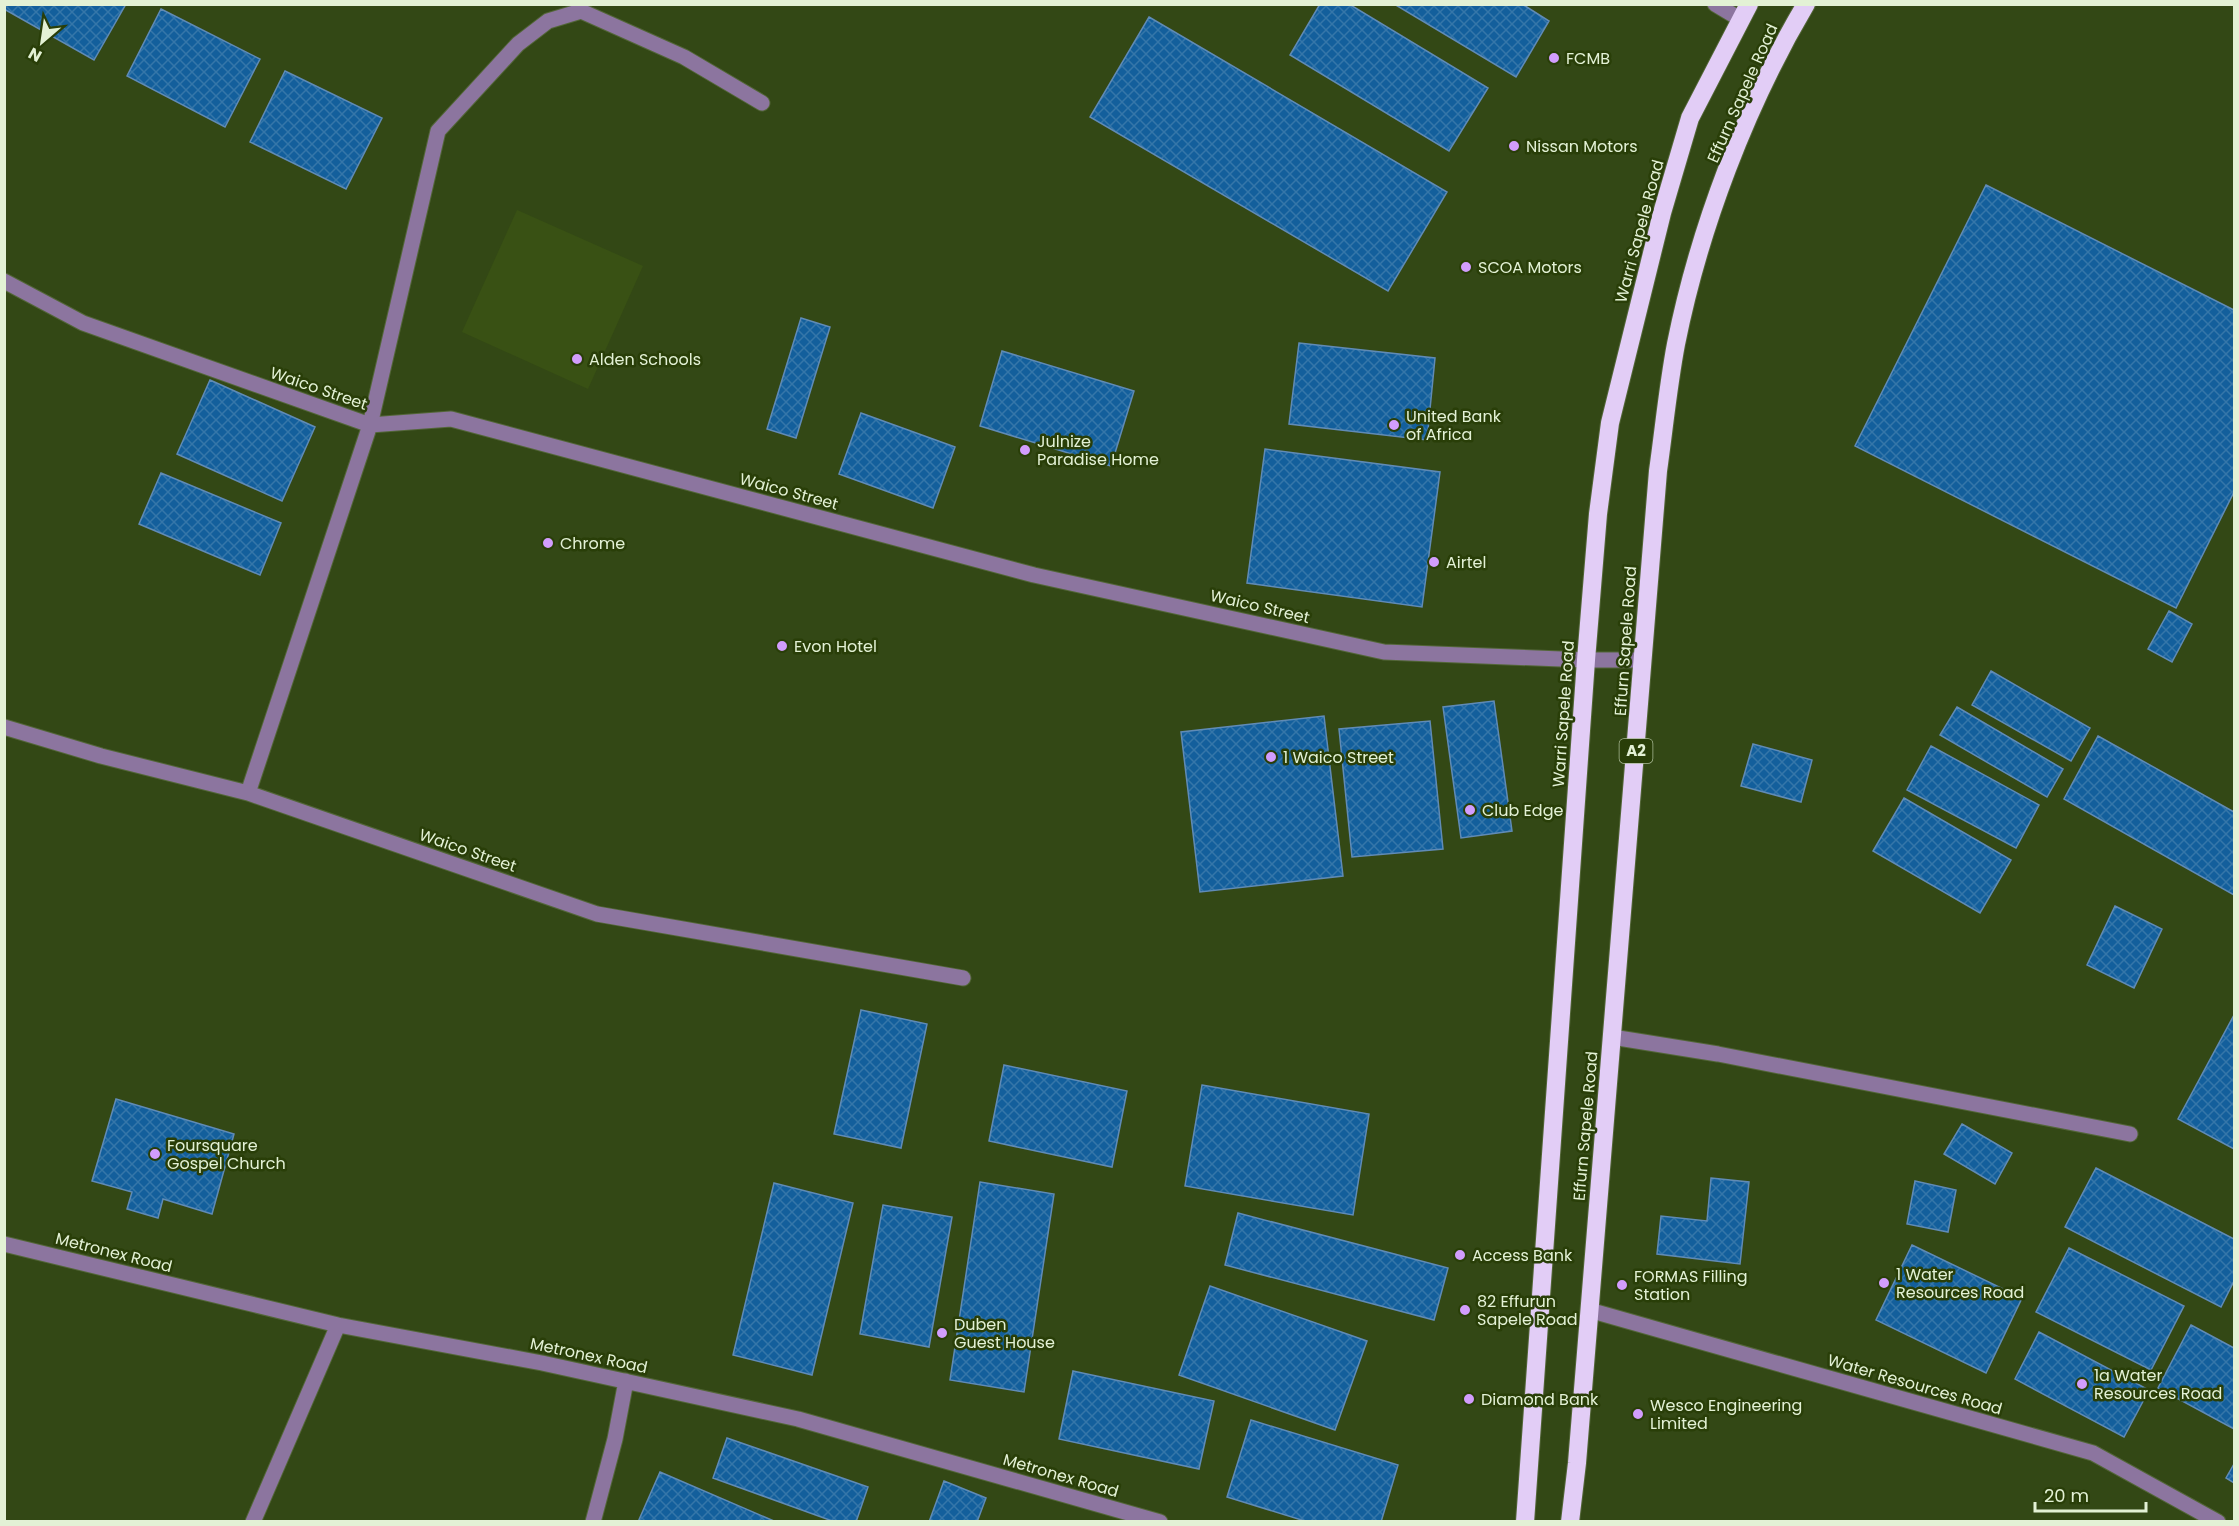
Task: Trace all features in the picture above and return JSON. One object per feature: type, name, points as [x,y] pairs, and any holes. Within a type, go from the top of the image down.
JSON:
[{"type":"highway","name":"Effurn Sapele Road","points":[[1570,1521],[1658,471],[1677,344],[1706,234],[1740,136],[1788,34],[1806,4]]},
{"type":"highway","name":"Warri Sapele Road","points":[[1525,1521],[1586,660],[1598,514],[1610,423],[1662,213],[1690,118],[1744,12]]},
{"type":"street","points":[[1714,4],[1744,12]]},
{"type":"street","points":[[248,793],[370,425],[438,131],[518,44],[548,21],[581,11],[684,57],[762,103]]},
{"type":"street","name":"Waico Street","points":[[4,281],[83,323],[370,425],[451,420],[1034,574],[1384,652],[1643,660]]},
{"type":"street","name":"Waico Street","points":[[4,728],[101,756],[248,793],[597,914],[963,978]]},
{"type":"street","points":[[1612,1037],[1729,1056],[2130,1134]]},
{"type":"street","name":"Metronex Road","points":[[4,1244],[338,1325],[626,1381],[798,1419],[1160,1521]]},
{"type":"street","name":"Water Resources Road","points":[[1589,1310],[2093,1453],[2218,1521]]},
{"type":"street","points":[[253,1521],[338,1325]]},
{"type":"street","points":[[592,1521],[615,1439],[626,1381]]},
{"type":"shaded area","points":[[517,210],[643,266],[588,389],[462,332]]},
{"type":"building","points":[[4,4],[126,4],[94,60],[4,9]]},
{"type":"building","points":[[1320,4],[1349,4],[1488,88],[1449,151],[1290,55]]},
{"type":"building","points":[[1394,4],[1522,4],[1549,21],[1516,77]]},
{"type":"building","points":[[161,9],[260,59],[225,127],[127,76]]},
{"type":"building","points":[[1149,17],[1447,192],[1388,291],[1090,117]]},
{"type":"building","points":[[285,71],[382,118],[346,189],[250,142]]},
{"type":"building","points":[[1986,185],[2234,310],[2234,492],[2176,608],[1855,446]]},
{"type":"building","points":[[801,318],[830,327],[796,438],[767,429]]},
{"type":"building","points":[[1299,343],[1435,358],[1427,440],[1289,424]]},
{"type":"building","points":[[1002,351],[1134,391],[1111,466],[980,426]]},
{"type":"building","points":[[210,380],[315,427],[282,501],[177,454]]},
{"type":"building","points":[[861,413],[955,447],[933,508],[839,474]]},
{"type":"building","points":[[1265,449],[1440,472],[1422,607],[1247,583]]},
{"type":"building","points":[[161,473],[281,523],[260,575],[139,524]]},
{"type":"building","points":[[2169,611],[2192,624],[2172,662],[2148,649]]},
{"type":"building","points":[[1991,671],[2090,728],[2071,761],[1972,705]]},
{"type":"building","points":[[1494,701],[1512,831],[1461,838],[1443,707]]},
{"type":"building","points":[[1957,707],[2063,769],[2047,797],[1940,735]]},
{"type":"building","points":[[1324,716],[1343,876],[1200,892],[1181,732]]},
{"type":"building","points":[[1430,721],[1443,849],[1352,857],[1339,729]]},
{"type":"building","points":[[2098,736],[2234,812],[2234,895],[2064,799]]},
{"type":"building","points":[[1753,744],[1812,760],[1801,802],[1741,786]]},
{"type":"building","points":[[1931,746],[2039,805],[2016,848],[1907,790]]},
{"type":"building","points":[[1904,798],[2011,860],[1980,913],[1873,851]]},
{"type":"building","points":[[2115,906],[2162,929],[2134,988],[2087,965]]},
{"type":"building","points":[[861,1010],[927,1024],[901,1148],[834,1134]]},
{"type":"building","points":[[2234,1015],[2234,1149],[2178,1119]]},
{"type":"building","points":[[1004,1065],[1127,1091],[1112,1167],[989,1141]]},
{"type":"building","points":[[1202,1085],[1369,1114],[1353,1215],[1185,1186]]},
{"type":"building","points":[[116,1099],[234,1134],[212,1214],[163,1199],[158,1218],[127,1209],[132,1192],[92,1181]]},
{"type":"building","points":[[1962,1124],[2012,1153],[1995,1184],[1944,1154]]},
{"type":"building","points":[[2096,1168],[2234,1239],[2234,1281],[2221,1307],[2065,1227]]},
{"type":"building","points":[[1711,1178],[1749,1182],[1740,1264],[1657,1254],[1661,1216],[1707,1221]]},
{"type":"building","points":[[1915,1181],[1956,1190],[1948,1232],[1907,1224]]},
{"type":"building","points":[[980,1182],[1054,1194],[1024,1392],[950,1380]]},
{"type":"building","points":[[774,1183],[853,1203],[812,1375],[733,1355]]},
{"type":"building","points":[[883,1205],[952,1217],[929,1347],[860,1334]]},
{"type":"building","points":[[1238,1213],[1448,1268],[1434,1320],[1225,1265]]},
{"type":"building","points":[[1912,1245],[2022,1298],[1986,1373],[1876,1320]]},
{"type":"building","points":[[2069,1248],[2184,1306],[2151,1370],[2036,1312]]},
{"type":"building","points":[[1210,1286],[1367,1341],[1335,1430],[1179,1375]]},
{"type":"building","points":[[2191,1325],[2234,1348],[2234,1429],[2158,1388]]},
{"type":"building","name":"1a Water Resources Road","points":[[2039,1332],[2149,1390],[2124,1437],[2015,1379]]},
{"type":"building","points":[[1073,1371],[1214,1401],[1199,1469],[1059,1439]]},
{"type":"building","points":[[1251,1420],[1398,1465],[1381,1522],[1308,1522],[1227,1497]]},
{"type":"building","points":[[727,1438],[868,1487],[856,1522],[835,1522],[713,1478]]},
{"type":"building","points":[[2234,1464],[2234,1483],[2226,1478]]},
{"type":"building","points":[[660,1472],[774,1521],[774,1522],[638,1522]]},
{"type":"building","points":[[944,1481],[986,1498],[977,1522],[929,1522]]},
{"type":"place","name":"FCMB","points":[[1554,58]]},
{"type":"place","name":"Nissan Motors","points":[[1514,146]]},
{"type":"place","name":"SCOA Motors","points":[[1466,267]]},
{"type":"place","name":"Alden Schools","points":[[577,359]]},
{"type":"place","name":"United Bank of Africa","points":[[1394,425]]},
{"type":"place","name":"Julnize Paradise Home","points":[[1025,450]]},
{"type":"place","name":"Chrome","points":[[548,543]]},
{"type":"place","name":"Airtel","points":[[1434,562]]},
{"type":"place","name":"Evon Hotel","points":[[782,646]]},
{"type":"place","name":"1 Waico Street","points":[[1271,757]]},
{"type":"place","name":"Club Edge","points":[[1470,810]]},
{"type":"place","name":"Foursquare Gospel Church","points":[[155,1154]]},
{"type":"place","name":"Access Bank","points":[[1460,1255]]},
{"type":"place","name":"1 Water Resources Road","points":[[1884,1283]]},
{"type":"place","name":"FORMAS Filling Station","points":[[1622,1285]]},
{"type":"place","name":"82 Effurun Sapele Road","points":[[1465,1310]]},
{"type":"place","name":"Duben Guest House","points":[[942,1333]]},
{"type":"place","name":"1a Water Resources Road","points":[[2082,1384]]},
{"type":"place","name":"Diamond Bank","points":[[1469,1399]]},
{"type":"place","name":"Wesco Engineering Limited","points":[[1638,1414]]}]
